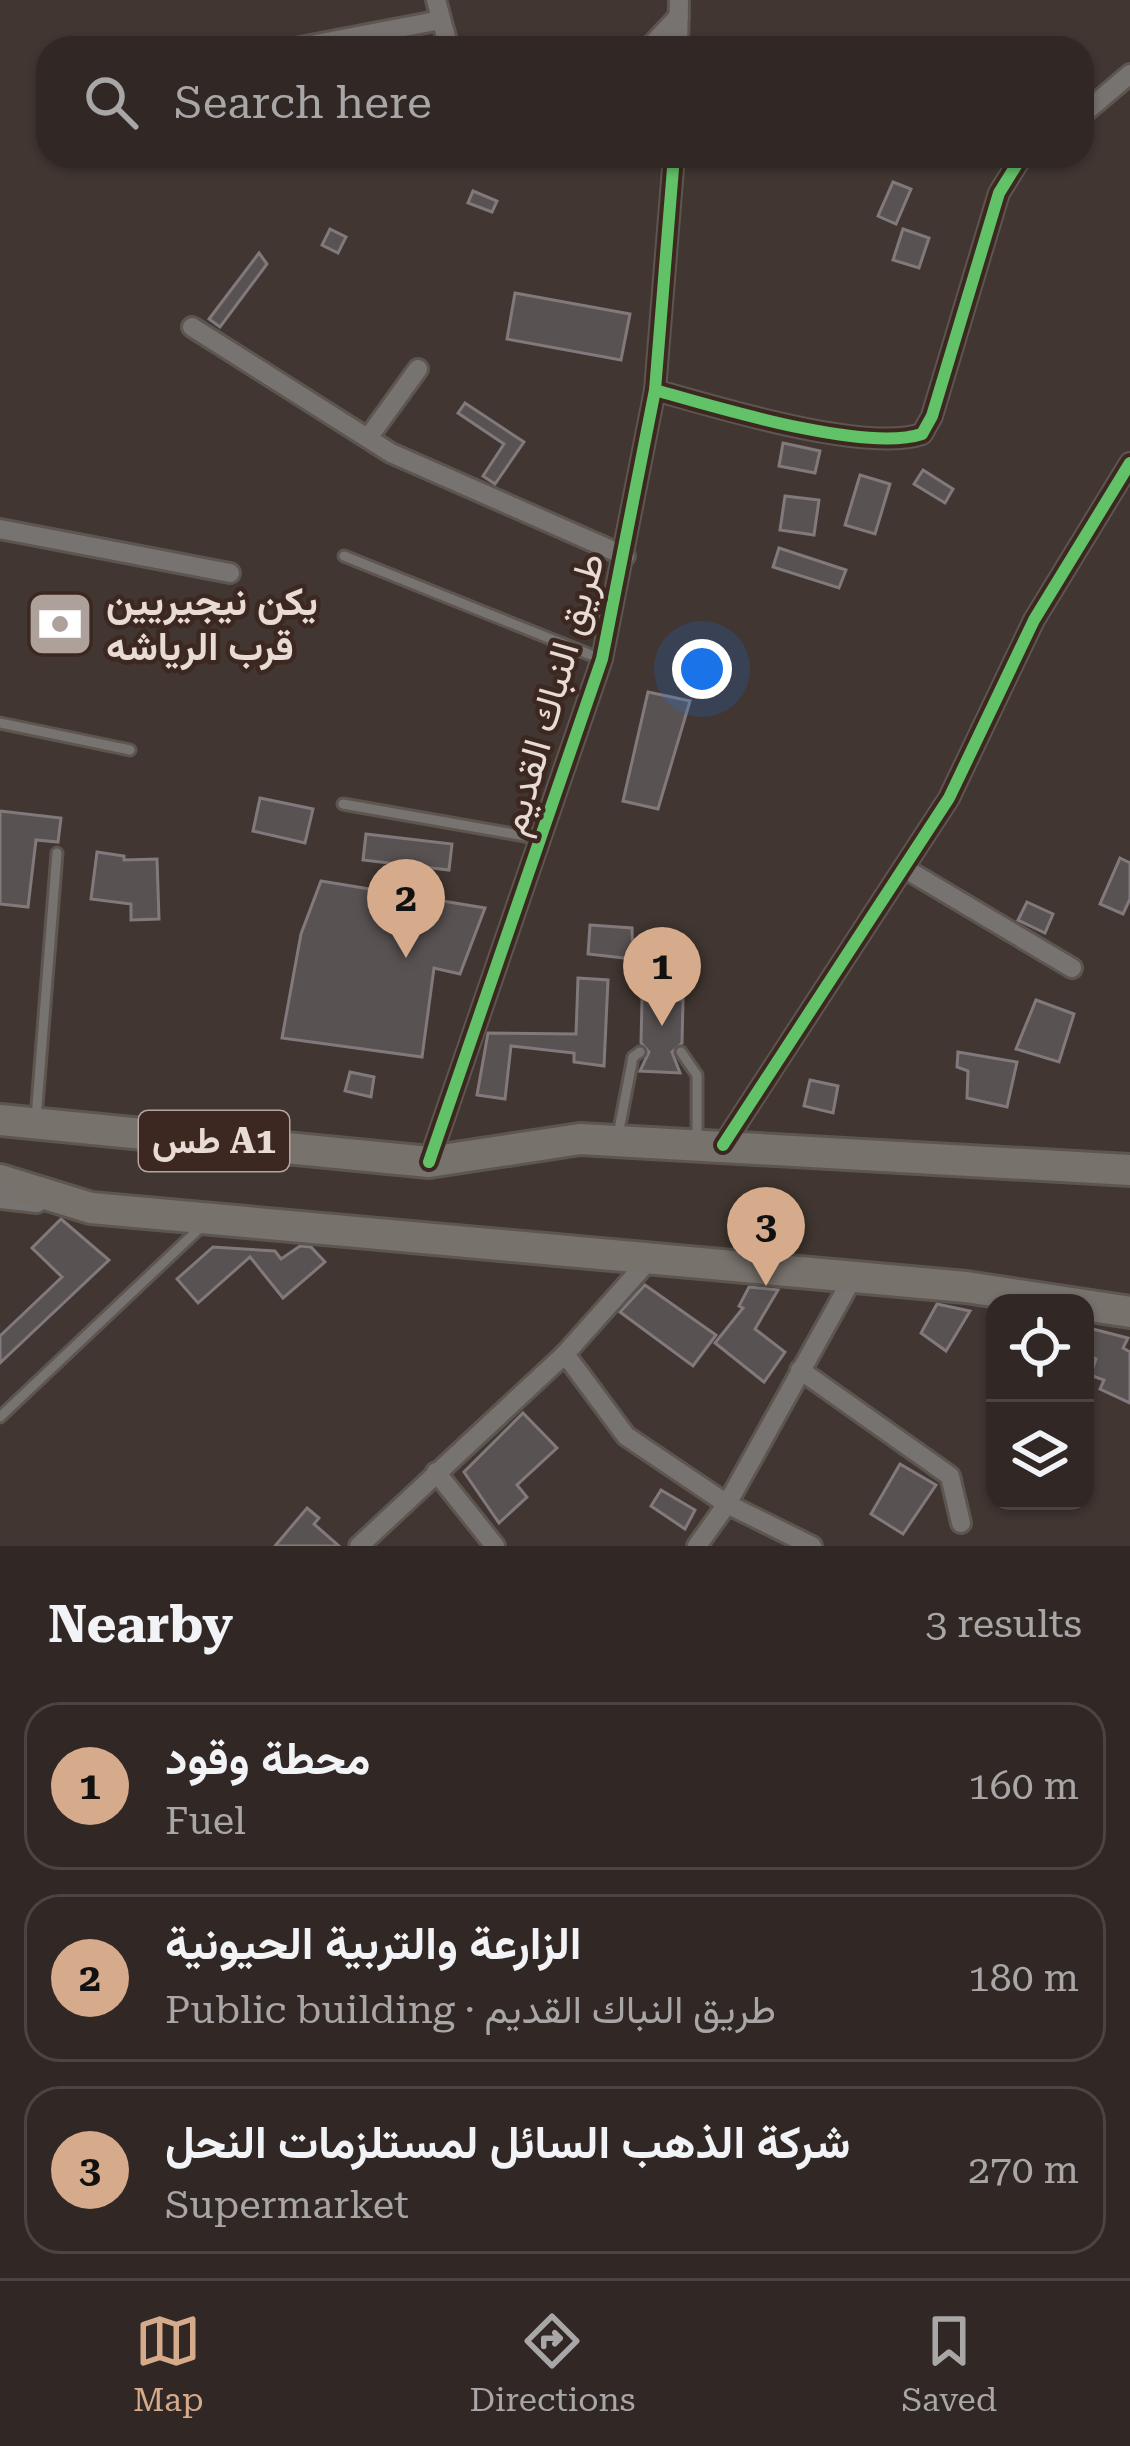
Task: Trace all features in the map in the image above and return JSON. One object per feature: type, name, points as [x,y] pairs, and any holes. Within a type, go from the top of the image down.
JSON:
[{"type":"highway","name":"طس A1","points":[[0,1120],[429,1162]]},
{"type":"highway","points":[[429,1162],[548,1141],[617,1140],[1130,1170]]},
{"type":"highway","points":[[0,1180],[91,1208],[1081,1300],[1130,1312]]},
{"type":"street","points":[[436,0],[446,36]]},
{"type":"street","points":[[658,36],[679,8]]},
{"type":"street","points":[[358,36],[441,20]]},
{"type":"street","points":[[1094,105],[1130,74]]},
{"type":"street","name":"طريق النباك القديم","points":[[429,1162],[602,659],[655,390],[673,168]]},
{"type":"street","points":[[655,390],[845,434],[896,440],[922,434],[999,193],[1015,168]]},
{"type":"street","points":[[192,327],[368,438],[496,503],[625,556]]},
{"type":"street","points":[[368,438],[418,369]]},
{"type":"street","points":[[710,1144],[949,798],[1034,620],[1130,463]]},
{"type":"street","points":[[0,529],[230,573]]},
{"type":"street","points":[[904,868],[1072,968]]},
{"type":"street","points":[[0,1199],[91,1208]]},
{"type":"street","points":[[359,1546],[565,1354],[649,1260]]},
{"type":"street","points":[[697,1546],[727,1504],[852,1279]]},
{"type":"street","points":[[565,1354],[626,1436],[727,1504],[812,1546]]},
{"type":"street","points":[[800,1370],[950,1476],[962,1522]]},
{"type":"street","points":[[436,1472],[495,1546]]},
{"type":"lane","points":[[344,556],[602,659]]},
{"type":"lane","points":[[0,723],[130,750]]},
{"type":"lane","points":[[344,804],[542,839]]},
{"type":"lane","points":[[35,1124],[57,853]]},
{"type":"lane","points":[[617,1140],[633,1058],[640,1052]]},
{"type":"lane","points":[[681,1052],[697,1075],[710,1144]]},
{"type":"lane","points":[[0,1417],[210,1218]]},
{"type":"building","points":[[893,182],[911,189],[896,224],[878,216]]},
{"type":"building","points":[[473,191],[497,201],[492,212],[468,203]]},
{"type":"building","points":[[330,229],[346,237],[338,253],[322,245]]},
{"type":"building","points":[[903,229],[929,238],[919,268],[893,260]]},
{"type":"building","points":[[259,253],[267,264],[220,327],[209,319]]},
{"type":"building","points":[[515,293],[630,314],[621,360],[507,339]]},
{"type":"building","points":[[465,403],[524,442],[495,484],[483,476],[504,444],[458,413]]},
{"type":"building","points":[[783,443],[820,451],[815,473],[779,466]]},
{"type":"building","points":[[923,470],[953,489],[945,503],[914,484]]},
{"type":"building","points":[[860,475],[890,484],[875,534],[845,525]]},
{"type":"building","points":[[785,496],[819,500],[814,535],[780,530]]},
{"type":"building","points":[[779,548],[846,570],[839,588],[773,567]]},
{"type":"building","points":[[648,692],[690,701],[658,809],[623,801]]},
{"type":"building","points":[[260,798],[313,809],[305,843],[253,831]]},
{"type":"building","points":[[0,811],[61,818],[58,842],[36,840],[28,907],[0,904]]},
{"type":"building","points":[[366,834],[452,844],[449,870],[363,860]]},
{"type":"building","points":[[97,852],[124,856],[124,860],[157,859],[159,919],[131,920],[131,904],[91,899]]},
{"type":"building","points":[[1120,858],[1130,863],[1130,899],[1123,914],[1100,904]]},
{"type":"building","points":[[321,881],[485,908],[460,974],[434,968],[422,1057],[282,1038],[301,934]]},
{"type":"building","points":[[1027,902],[1053,914],[1045,933],[1018,920]]},
{"type":"building","points":[[590,925],[632,928],[633,959],[588,954]]},
{"type":"building","points":[[578,978],[608,980],[604,1066],[574,1062],[574,1053],[511,1046],[505,1099],[477,1095],[488,1033],[576,1034]]},
{"type":"building","points":[[642,999],[683,1000],[682,1043],[672,1052],[680,1073],[640,1071],[649,1052],[641,1043]]},
{"type":"building","points":[[1036,1000],[1074,1014],[1059,1062],[1016,1049]]},
{"type":"building","points":[[958,1052],[1017,1062],[1007,1107],[967,1098],[968,1071],[957,1067]]},
{"type":"building","points":[[350,1072],[374,1077],[371,1097],[345,1091]]},
{"type":"building","points":[[810,1080],[838,1086],[833,1113],[804,1106]]},
{"type":"building","points":[[61,1219],[109,1260],[0,1363],[0,1336],[62,1277],[32,1248]]},
{"type":"building","points":[[300,1246],[311,1247],[325,1262],[283,1298],[250,1257],[198,1303],[177,1279],[213,1247],[275,1251],[281,1259]]},
{"type":"building","points":[[645,1285],[716,1335],[693,1366],[620,1312]]},
{"type":"building","points":[[749,1287],[778,1290],[755,1329],[785,1352],[764,1382],[715,1343],[743,1308],[739,1306]]},
{"type":"building","points":[[937,1304],[970,1311],[946,1351],[921,1333]]},
{"type":"building","points":[[1094,1329],[1128,1338],[1123,1348],[1130,1352],[1130,1403],[1100,1389],[1104,1380],[1094,1376]]},
{"type":"building","points":[[523,1413],[557,1448],[517,1485],[527,1497],[499,1523],[464,1472]]},
{"type":"building","points":[[900,1464],[936,1485],[903,1534],[871,1514]]},
{"type":"building","points":[[661,1490],[695,1510],[685,1529],[651,1506]]},
{"type":"building","points":[[307,1508],[319,1518],[314,1524],[339,1546],[275,1546]]},
{"type":"cycle path","points":[[429,1162],[602,659],[655,390],[673,168]]},
{"type":"cycle path","points":[[655,390],[828,433],[865,438],[922,434],[932,416],[999,193],[1015,168]]},
{"type":"cycle path","points":[[723,1145],[949,798],[1034,620],[1130,463]]},
{"type":"place","name":"يكن نيجيريين قرب الرياشه","points":[[60,624]]},
{"type":"place","name":"الزارعة والتربية الحيونية","points":[[406,958]]},
{"type":"place","name":"محطة وقود","points":[[662,1026]]},
{"type":"place","name":"شركة الذهب السائل لمستلزمات النحل","points":[[766,1286]]}]
